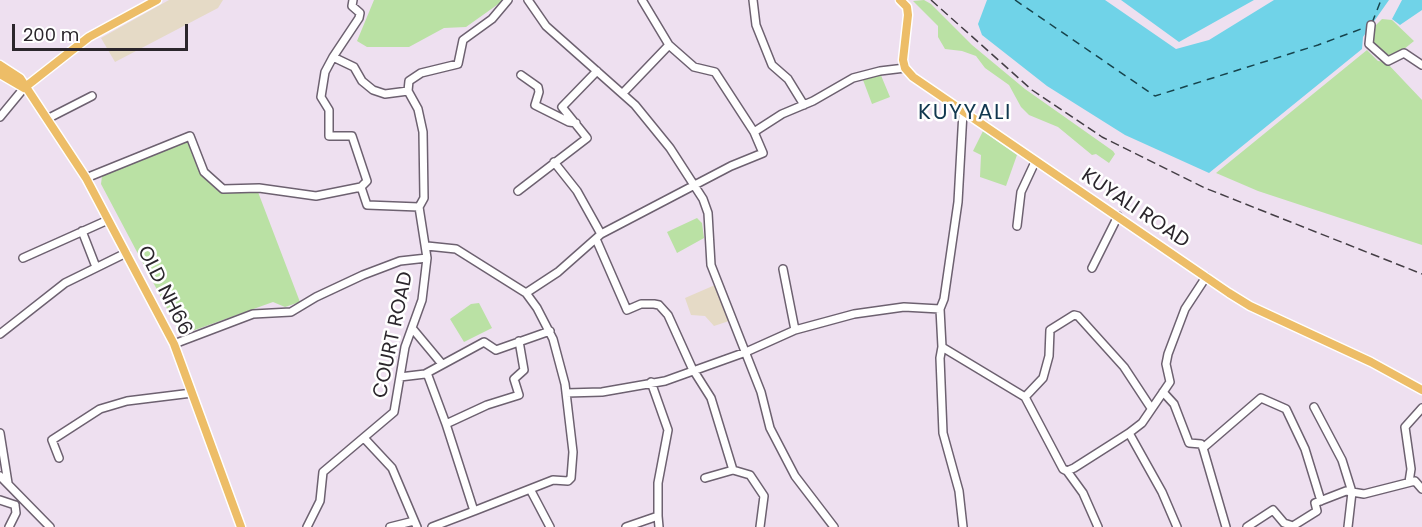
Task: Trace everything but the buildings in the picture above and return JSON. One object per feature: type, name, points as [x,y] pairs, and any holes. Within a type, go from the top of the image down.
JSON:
[{"type":"main road","points":[[24,88],[89,37],[158,0]]},
{"type":"main road","points":[[900,0],[908,4],[903,46],[905,68]]},
{"type":"main road","name":"OLD NH66","points":[[0,65],[20,78],[24,88],[86,178],[174,344],[241,527]]},
{"type":"main road","name":"KUYALI ROAD","points":[[905,68],[913,77],[1035,162],[1250,306],[1322,337],[1422,390]]},
{"type":"main road","name":"OLD NH66","points":[[0,74],[24,88]]},
{"type":"street","points":[[86,178],[190,136],[204,172],[223,189],[259,188],[316,196],[361,187],[367,181],[354,140],[348,134],[336,138],[329,136],[330,118],[321,97],[329,61],[359,18],[360,13],[352,6],[353,0]]},
{"type":"street","points":[[361,187],[367,205],[419,207],[424,198],[423,132],[418,110],[408,91],[409,81],[414,77],[458,64],[463,40],[492,20],[508,0]]},
{"type":"street","points":[[528,0],[546,26],[623,93],[658,132],[696,187],[707,207],[709,253],[715,279],[746,352],[779,448],[795,476],[831,526]]},
{"type":"street","points":[[526,293],[558,272],[599,237],[696,187],[731,166],[763,153],[754,132],[715,72],[694,67],[669,45],[642,0]]},
{"type":"street","points":[[753,0],[756,25],[772,65],[788,79],[802,102]]},
{"type":"street","points":[[1371,25],[1369,44],[1388,61],[1404,53],[1422,65]]},
{"type":"street","points":[[623,93],[669,45]]},
{"type":"street","points":[[333,57],[354,67],[362,81],[373,90],[385,94],[408,91]]},
{"type":"street","points":[[754,132],[802,102],[853,78],[905,68]]},
{"type":"street","points":[[518,191],[587,138],[562,107],[597,70]]},
{"type":"street","points":[[521,75],[538,87],[539,92],[535,105],[569,122],[576,123]]},
{"type":"street","points":[[0,117],[24,88]]},
{"type":"street","points":[[47,119],[92,96]]},
{"type":"street","points":[[963,112],[958,202],[944,298],[940,309],[943,433],[959,491],[963,527]]},
{"type":"street","points":[[554,162],[577,191],[599,237],[627,310],[641,304],[654,304],[668,315],[693,372],[711,398],[733,470]]},
{"type":"street","points":[[1017,226],[1021,192],[1035,162]]},
{"type":"street","name":"COURT ROAD","points":[[307,527],[320,501],[323,472],[394,412],[405,347],[422,300],[427,246],[419,207]]},
{"type":"street","points":[[1092,268],[1118,216]]},
{"type":"street","points":[[23,258],[108,220]]},
{"type":"street","points":[[82,231],[96,267]]},
{"type":"street","points":[[427,246],[456,249],[526,293],[550,331],[566,393],[572,474],[568,481],[552,480],[446,524],[432,527]]},
{"type":"street","points":[[0,334],[42,298],[96,267],[126,253]]},
{"type":"street","points":[[174,344],[253,314],[291,312],[316,297],[363,275],[400,261],[427,258]]},
{"type":"street","points":[[783,269],[795,330]]},
{"type":"street","points":[[1067,471],[1142,423],[1170,382],[1166,364],[1168,354],[1185,309],[1206,277]]},
{"type":"street","points":[[566,393],[602,392],[693,372],[795,330],[874,311],[914,306],[940,309]]},
{"type":"street","points":[[1025,397],[1043,378],[1049,356],[1050,330],[1074,315],[1078,316],[1124,366],[1151,408]]},
{"type":"street","points":[[412,328],[442,364]]},
{"type":"street","points":[[400,378],[427,373],[484,342],[496,350],[550,331]]},
{"type":"street","points":[[446,424],[487,405],[519,395],[514,379],[524,370],[519,341]]},
{"type":"street","points":[[942,347],[1025,397],[1042,425],[1063,470],[1067,471],[1083,493],[1098,527]]},
{"type":"street","points":[[427,373],[474,511]]},
{"type":"street","points":[[651,382],[668,430],[658,483],[659,527]]},
{"type":"street","points":[[1163,392],[1174,404],[1189,443],[1201,444],[1203,448],[1226,527]]},
{"type":"street","points":[[58,458],[52,440],[100,409],[127,401],[192,393]]},
{"type":"street","points":[[1203,448],[1261,398],[1286,409],[1305,449],[1321,501]]},
{"type":"street","points":[[1314,407],[1342,460],[1352,492],[1348,527]]},
{"type":"street","points":[[1409,482],[1411,469],[1405,427],[1422,408]]},
{"type":"street","points":[[0,433],[8,483]]},
{"type":"street","points":[[1129,433],[1162,492],[1177,527]]},
{"type":"street","points":[[364,438],[392,468],[416,524],[390,527]]},
{"type":"street","points":[[705,478],[733,470],[750,475],[760,486],[764,496],[760,527]]},
{"type":"street","points":[[0,476],[50,527]]},
{"type":"street","points":[[1247,527],[1273,510],[1284,523],[1293,526],[1317,511],[1315,503],[1346,491],[1364,494],[1409,482],[1419,483],[1422,489]]},
{"type":"street","points":[[530,489],[550,527]]},
{"type":"street","points":[[15,505],[23,497]]},
{"type":"street","points":[[0,500],[15,505]]},
{"type":"street","points":[[9,527],[16,513],[15,505]]},
{"type":"street","points":[[626,527],[657,516]]},
{"type":"shaded area","points":[[169,0],[223,0],[218,8],[115,62],[101,38]]},
{"type":"shaded area","points":[[715,285],[729,321],[714,326],[705,316],[691,315],[685,298]]},
{"type":"green space","points":[[374,0],[504,0],[466,27],[444,28],[409,47],[367,47],[357,41]]},
{"type":"green space","points":[[924,0],[931,4],[972,45],[1025,89],[1113,151],[1115,154],[1109,163],[1096,154],[1092,155],[1058,127],[1029,115],[1021,107],[1009,85],[985,68],[976,56],[945,49],[938,37],[938,26],[913,1]]},
{"type":"green space","points":[[1382,19],[1392,20],[1414,41],[1398,54],[1380,60],[1366,46],[1366,35]]},
{"type":"green space","points":[[1367,50],[1378,61],[1386,62],[1422,100],[1422,245],[1258,191],[1216,173]]},
{"type":"green space","points":[[880,73],[890,97],[872,104],[863,80]]},
{"type":"green space","points":[[983,131],[1017,155],[1006,186],[980,177],[981,155],[973,151]]},
{"type":"green space","points":[[188,140],[202,175],[218,191],[258,192],[300,302],[285,307],[273,302],[181,335],[101,184],[102,176]]},
{"type":"green space","points":[[697,218],[702,223],[704,238],[677,253],[667,232]]},
{"type":"green space","points":[[479,303],[492,328],[464,342],[450,319],[471,304]]},
{"type":"water","points":[[987,0],[1105,0],[1176,49],[1209,40],[1274,0],[1389,0],[1363,37],[1362,49],[1209,173],[1125,135],[1047,86],[982,35],[978,24]]},
{"type":"water","points":[[1121,0],[1254,0],[1179,42]]},
{"type":"water","points":[[1402,0],[1422,0],[1422,10],[1400,25],[1392,19]]},
{"type":"ferry route","points":[[1015,0],[1155,96],[1318,45],[1369,26]]},
{"type":"ferry route","points":[[1372,23],[1381,0]]},
{"type":"railway","points":[[931,0],[1032,90],[1102,137],[1205,188],[1422,274]]},
{"type":"district","name":"KUYYALI","points":[[965,113]]}]
